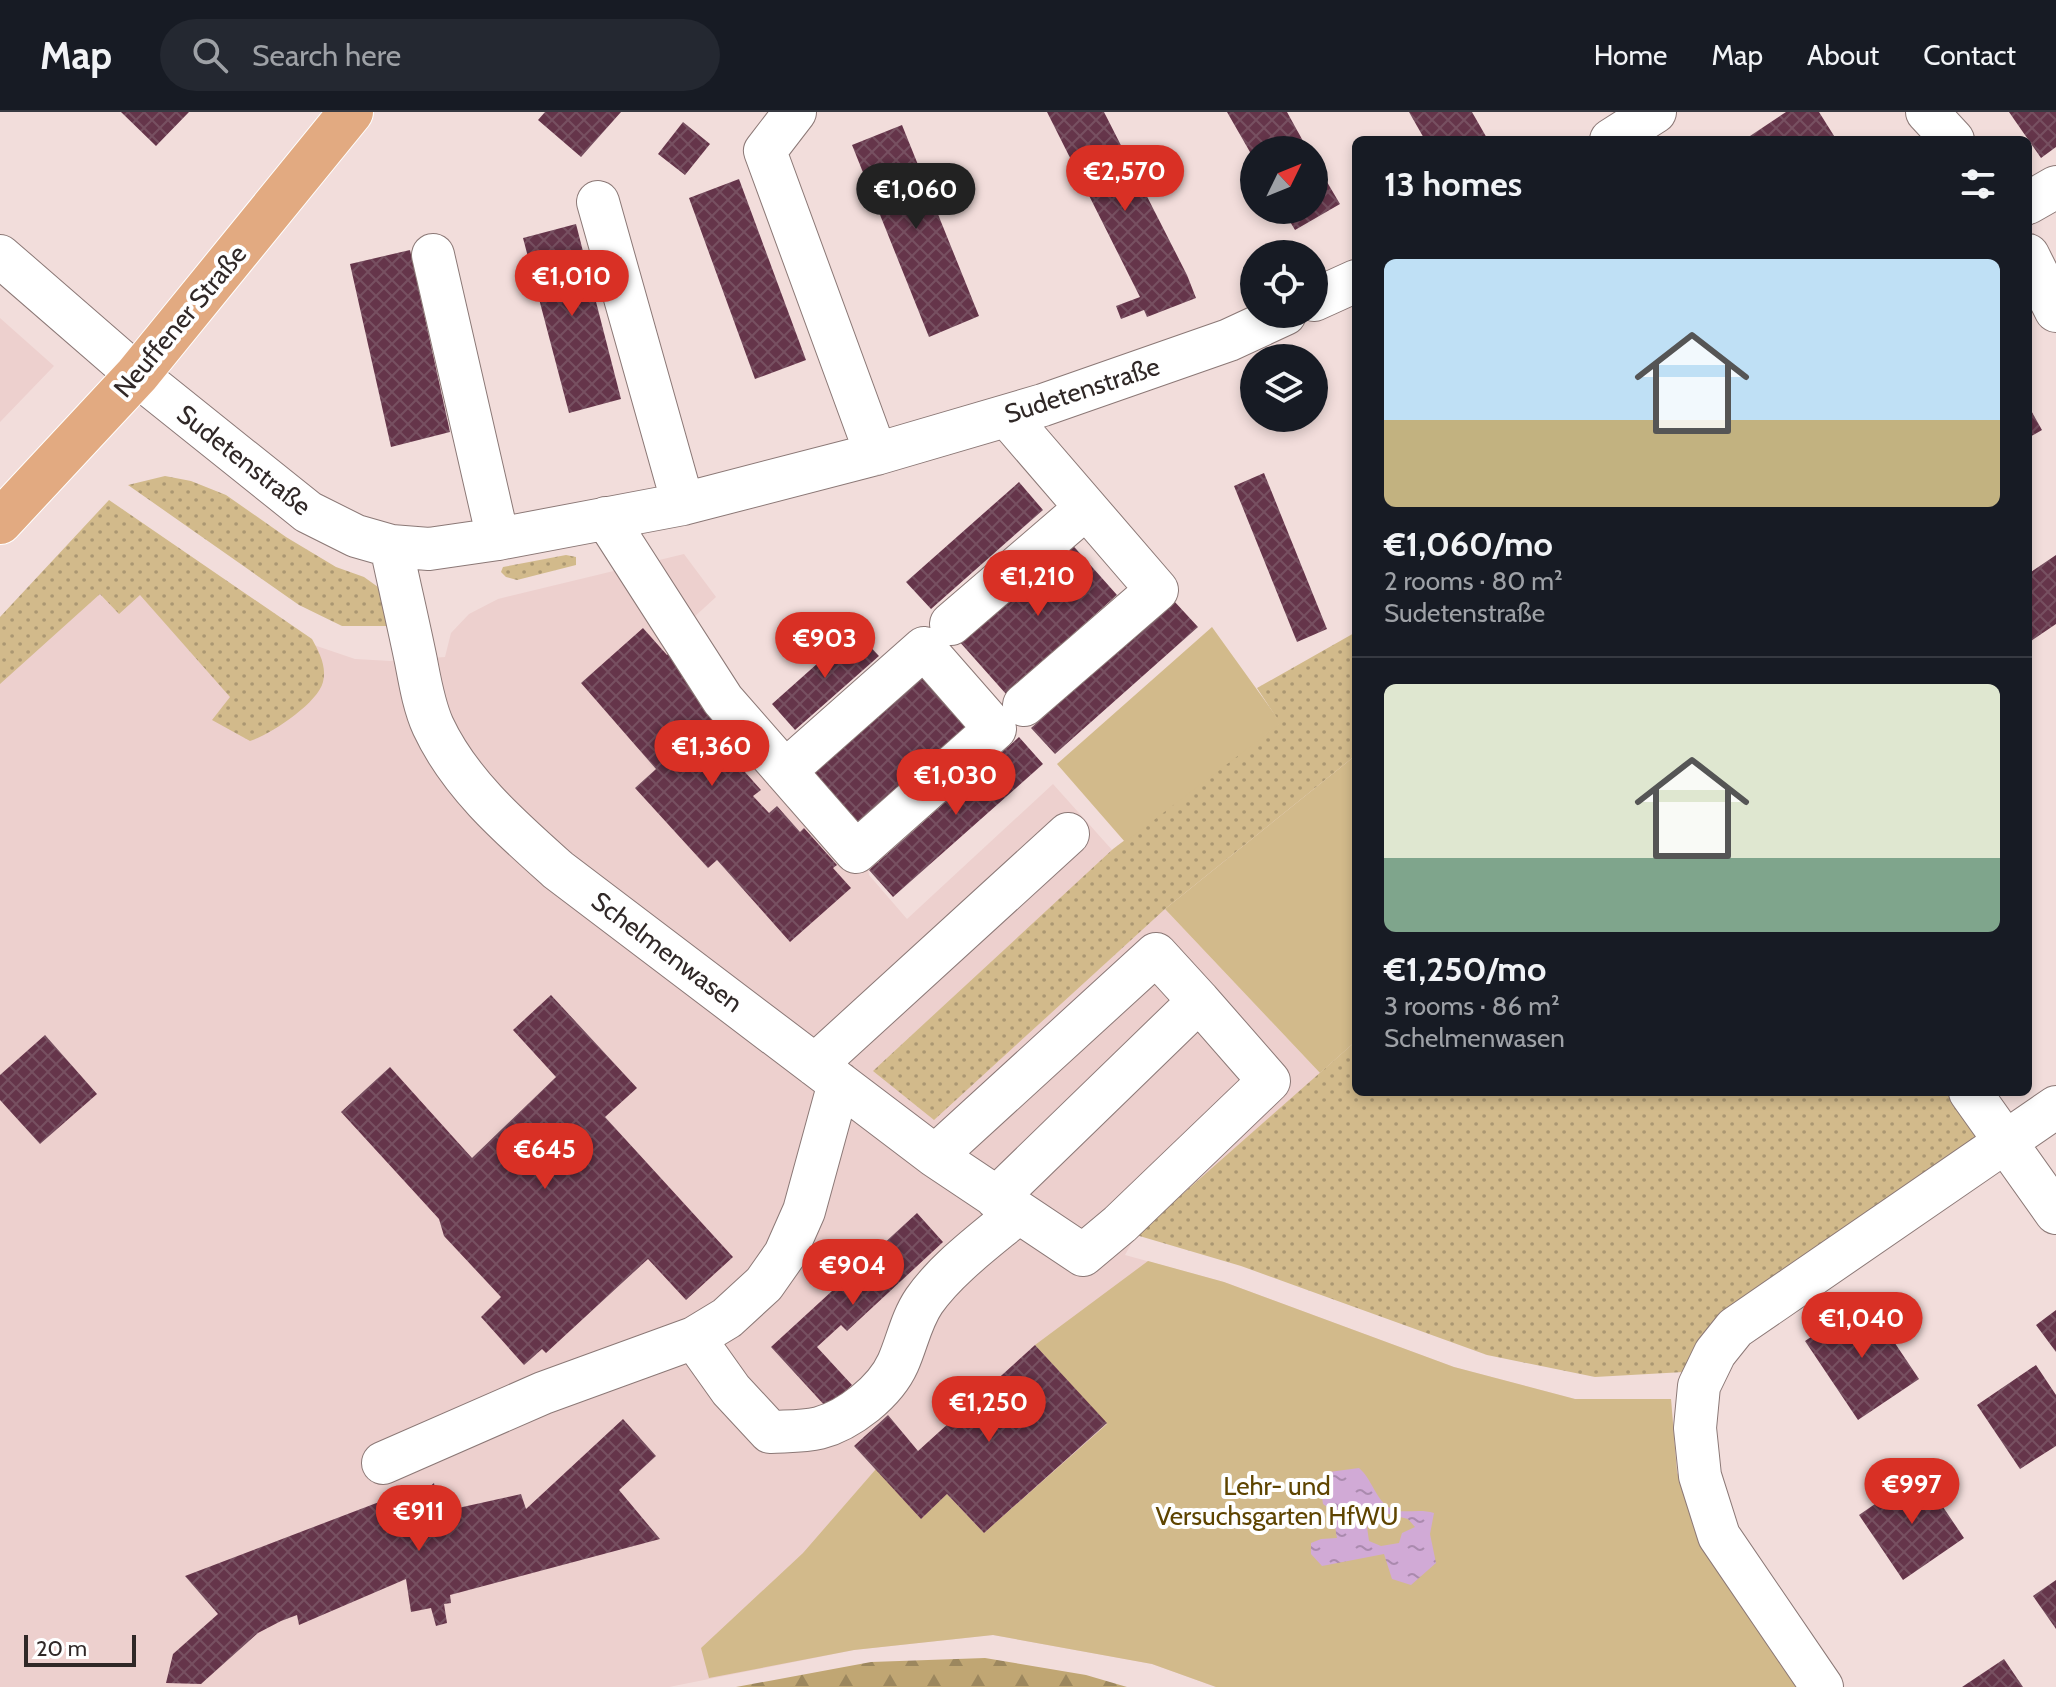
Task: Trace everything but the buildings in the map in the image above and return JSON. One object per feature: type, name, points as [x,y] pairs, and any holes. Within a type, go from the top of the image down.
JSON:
[{"type":"main road","name":"Neuffener Straße","points":[[0,522],[137,375],[351,112]]},
{"type":"street","points":[[795,112],[765,151],[876,454]]},
{"type":"street","points":[[1617,136],[1655,112]]},
{"type":"street","points":[[1927,112],[1949,136]]},
{"type":"street","points":[[2032,201],[2056,187]]},
{"type":"street","points":[[598,202],[683,504]]},
{"type":"street","points":[[433,255],[498,539]]},
{"type":"street","name":"Sudetenstraße","points":[[0,256],[137,375],[308,512],[356,536],[391,546],[429,549],[683,504],[876,454],[1007,416],[1229,340],[1255,328]]},
{"type":"street","points":[[2032,263],[2056,311]]},
{"type":"street","points":[[1328,294],[1352,283]]},
{"type":"street","points":[[1007,416],[1157,590],[1024,705]]},
{"type":"street","points":[[951,624],[1086,508]]},
{"type":"street","points":[[606,518],[723,700],[785,771],[856,852],[995,729],[924,648],[785,771]]},
{"type":"street","name":"Schelmenwasen","points":[[391,546],[432,724],[449,755],[485,801],[514,831],[558,870],[935,1156],[1083,1255],[1120,1224],[1269,1081],[1199,1001]]},
{"type":"street","points":[[383,1463],[543,1393],[694,1338],[736,1310],[764,1284],[785,1254],[804,1211],[827,1074],[1068,834]]},
{"type":"street","points":[[694,1338],[731,1390],[770,1432],[821,1428],[851,1413],[877,1393],[897,1366],[910,1328],[924,1301],[1007,1205],[1199,1001],[1156,954],[935,1156]]},
{"type":"street","points":[[1973,1096],[2056,1213]]},
{"type":"street","points":[[1822,1687],[1719,1536],[1700,1476],[1695,1428],[1699,1386],[1715,1353],[1735,1328],[2056,1107]]},
{"type":"shaded area","points":[[0,318],[54,366],[0,422]]},
{"type":"shaded area","points":[[119,532],[299,640],[355,659],[390,661],[445,657],[451,633],[469,614],[498,599],[684,554],[716,597],[692,619],[742,700],[866,855],[869,875],[907,919],[1053,784],[1165,909],[1320,1073],[1136,1235],[1125,1255],[1224,1282],[1454,1367],[1575,1399],[1671,1399],[1677,1472],[1699,1533],[1216,1687],[1152,1664],[993,1635],[854,1650],[669,1687],[0,1687],[0,643]]},
{"type":"green space","points":[[165,476],[191,481],[226,495],[336,567],[364,577],[378,587],[391,605],[392,626],[342,626],[299,605],[128,485]]},
{"type":"green space","points":[[109,500],[312,639],[322,659],[323,682],[303,708],[281,725],[250,741],[212,720],[230,697],[140,595],[119,614],[100,594],[0,684],[0,617]]},
{"type":"green space","points":[[566,555],[576,557],[576,565],[517,580],[501,572],[503,567]]},
{"type":"green space","points":[[1212,627],[1281,723],[1125,842],[1057,764]]},
{"type":"green space","points":[[1352,634],[1352,758],[1165,909],[934,1120],[873,1071],[1113,849],[1280,723],[1257,688]]},
{"type":"green space","points":[[1352,758],[1352,1045],[1320,1073],[1165,909]]},
{"type":"green space","points":[[1352,1045],[1352,1096],[1961,1096],[1989,1129],[1723,1311],[1698,1344],[1684,1372],[1595,1377],[1487,1355],[1241,1266],[1136,1235]]},
{"type":"green space","name":"Lehr- und Versuchsgarten HfWU","points":[[1148,1261],[1224,1282],[1454,1367],[1575,1399],[1671,1399],[1677,1472],[1699,1533],[1803,1687],[1216,1687],[1152,1664],[993,1635],[854,1650],[709,1678],[701,1648],[803,1553],[876,1469],[921,1519],[947,1494],[984,1533],[1107,1424],[1035,1345]]},
{"type":"green space","points":[[985,1658],[1086,1675],[1127,1687],[736,1687],[871,1662]]},
{"type":"water","points":[[1359,1468],[1390,1508],[1434,1513],[1430,1534],[1436,1563],[1411,1585],[1392,1579],[1384,1554],[1322,1566],[1311,1554],[1311,1543],[1337,1538],[1334,1516],[1323,1504],[1320,1485],[1329,1472]],"holes":[[[1384,1513],[1408,1519],[1415,1527],[1402,1533],[1399,1543],[1381,1546],[1369,1541],[1367,1527]]]}]
